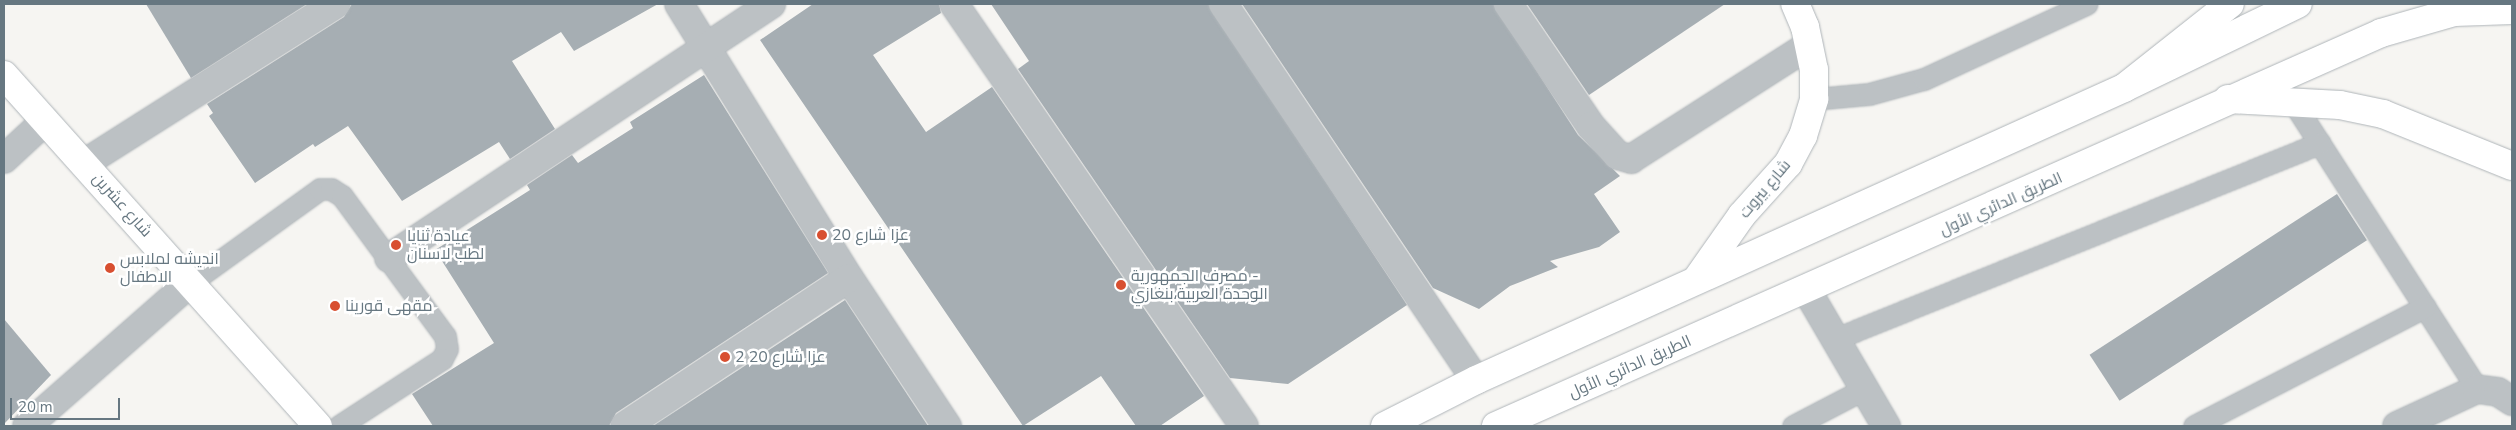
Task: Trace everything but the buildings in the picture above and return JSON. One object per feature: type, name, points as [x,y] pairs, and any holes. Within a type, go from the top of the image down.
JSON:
[{"type":"main road","name":"شارع بيروت","points":[[1697,279],[1742,215],[1788,164],[1803,136],[1814,99],[1809,45],[1795,4]]},
{"type":"main road","points":[[2124,88],[2230,4]]},
{"type":"main road","points":[[1385,426],[1476,380],[2124,88],[2298,4]]},
{"type":"main road","name":"الطريق الدائري الأول","points":[[1496,426],[2228,99],[2381,33],[2454,12],[2512,10]]},
{"type":"main road","name":"شارع عشرين","points":[[4,75],[318,426]]},
{"type":"main road","points":[[2228,99],[2293,102],[2383,114],[2512,166]]},
{"type":"street","points":[[85,164],[336,4]]},
{"type":"street","points":[[679,4],[849,278],[947,426]]},
{"type":"street","points":[[389,258],[705,45],[771,4]]},
{"type":"street","points":[[954,4],[1244,426]]},
{"type":"street","points":[[1223,4],[1476,380]]},
{"type":"street","points":[[1508,4],[1591,126],[1617,155],[1631,159],[1809,45]]},
{"type":"street","points":[[4,159],[45,121]]},
{"type":"street","points":[[640,422],[849,278]]},
{"type":"street","points":[[27,426],[191,282]]},
{"type":"street","points":[[1806,289],[1886,426]]},
{"type":"street","points":[[2397,426],[2477,389],[2498,392],[2512,401]]},
{"type":"lane","points":[[1814,99],[1869,94],[1924,79],[2086,4]]},
{"type":"lane","points":[[2293,102],[2477,389]]},
{"type":"lane","points":[[1835,339],[2320,143]]},
{"type":"lane","points":[[191,282],[320,189],[331,189],[342,196],[445,336],[447,348],[442,359],[339,426]]},
{"type":"lane","points":[[2194,426],[2425,307]]},
{"type":"lane","points":[[1793,426],[1864,389]]},
{"type":"place","name":"عزا شارع 20","points":[[822,235]]},
{"type":"place","name":"عيادة ثنايا لطب لاسنان","points":[[396,245]]},
{"type":"place","name":"انديشه لملابس الاطفال","points":[[110,268]]},
{"type":"place","name":"مصرف الجمهورية - الوحدة العربية،بنغازي","points":[[1121,285]]},
{"type":"place","name":"مقهى قورينا","points":[[335,306]]},
{"type":"place","name":"عزا شارع 20 2","points":[[725,357]]}]
